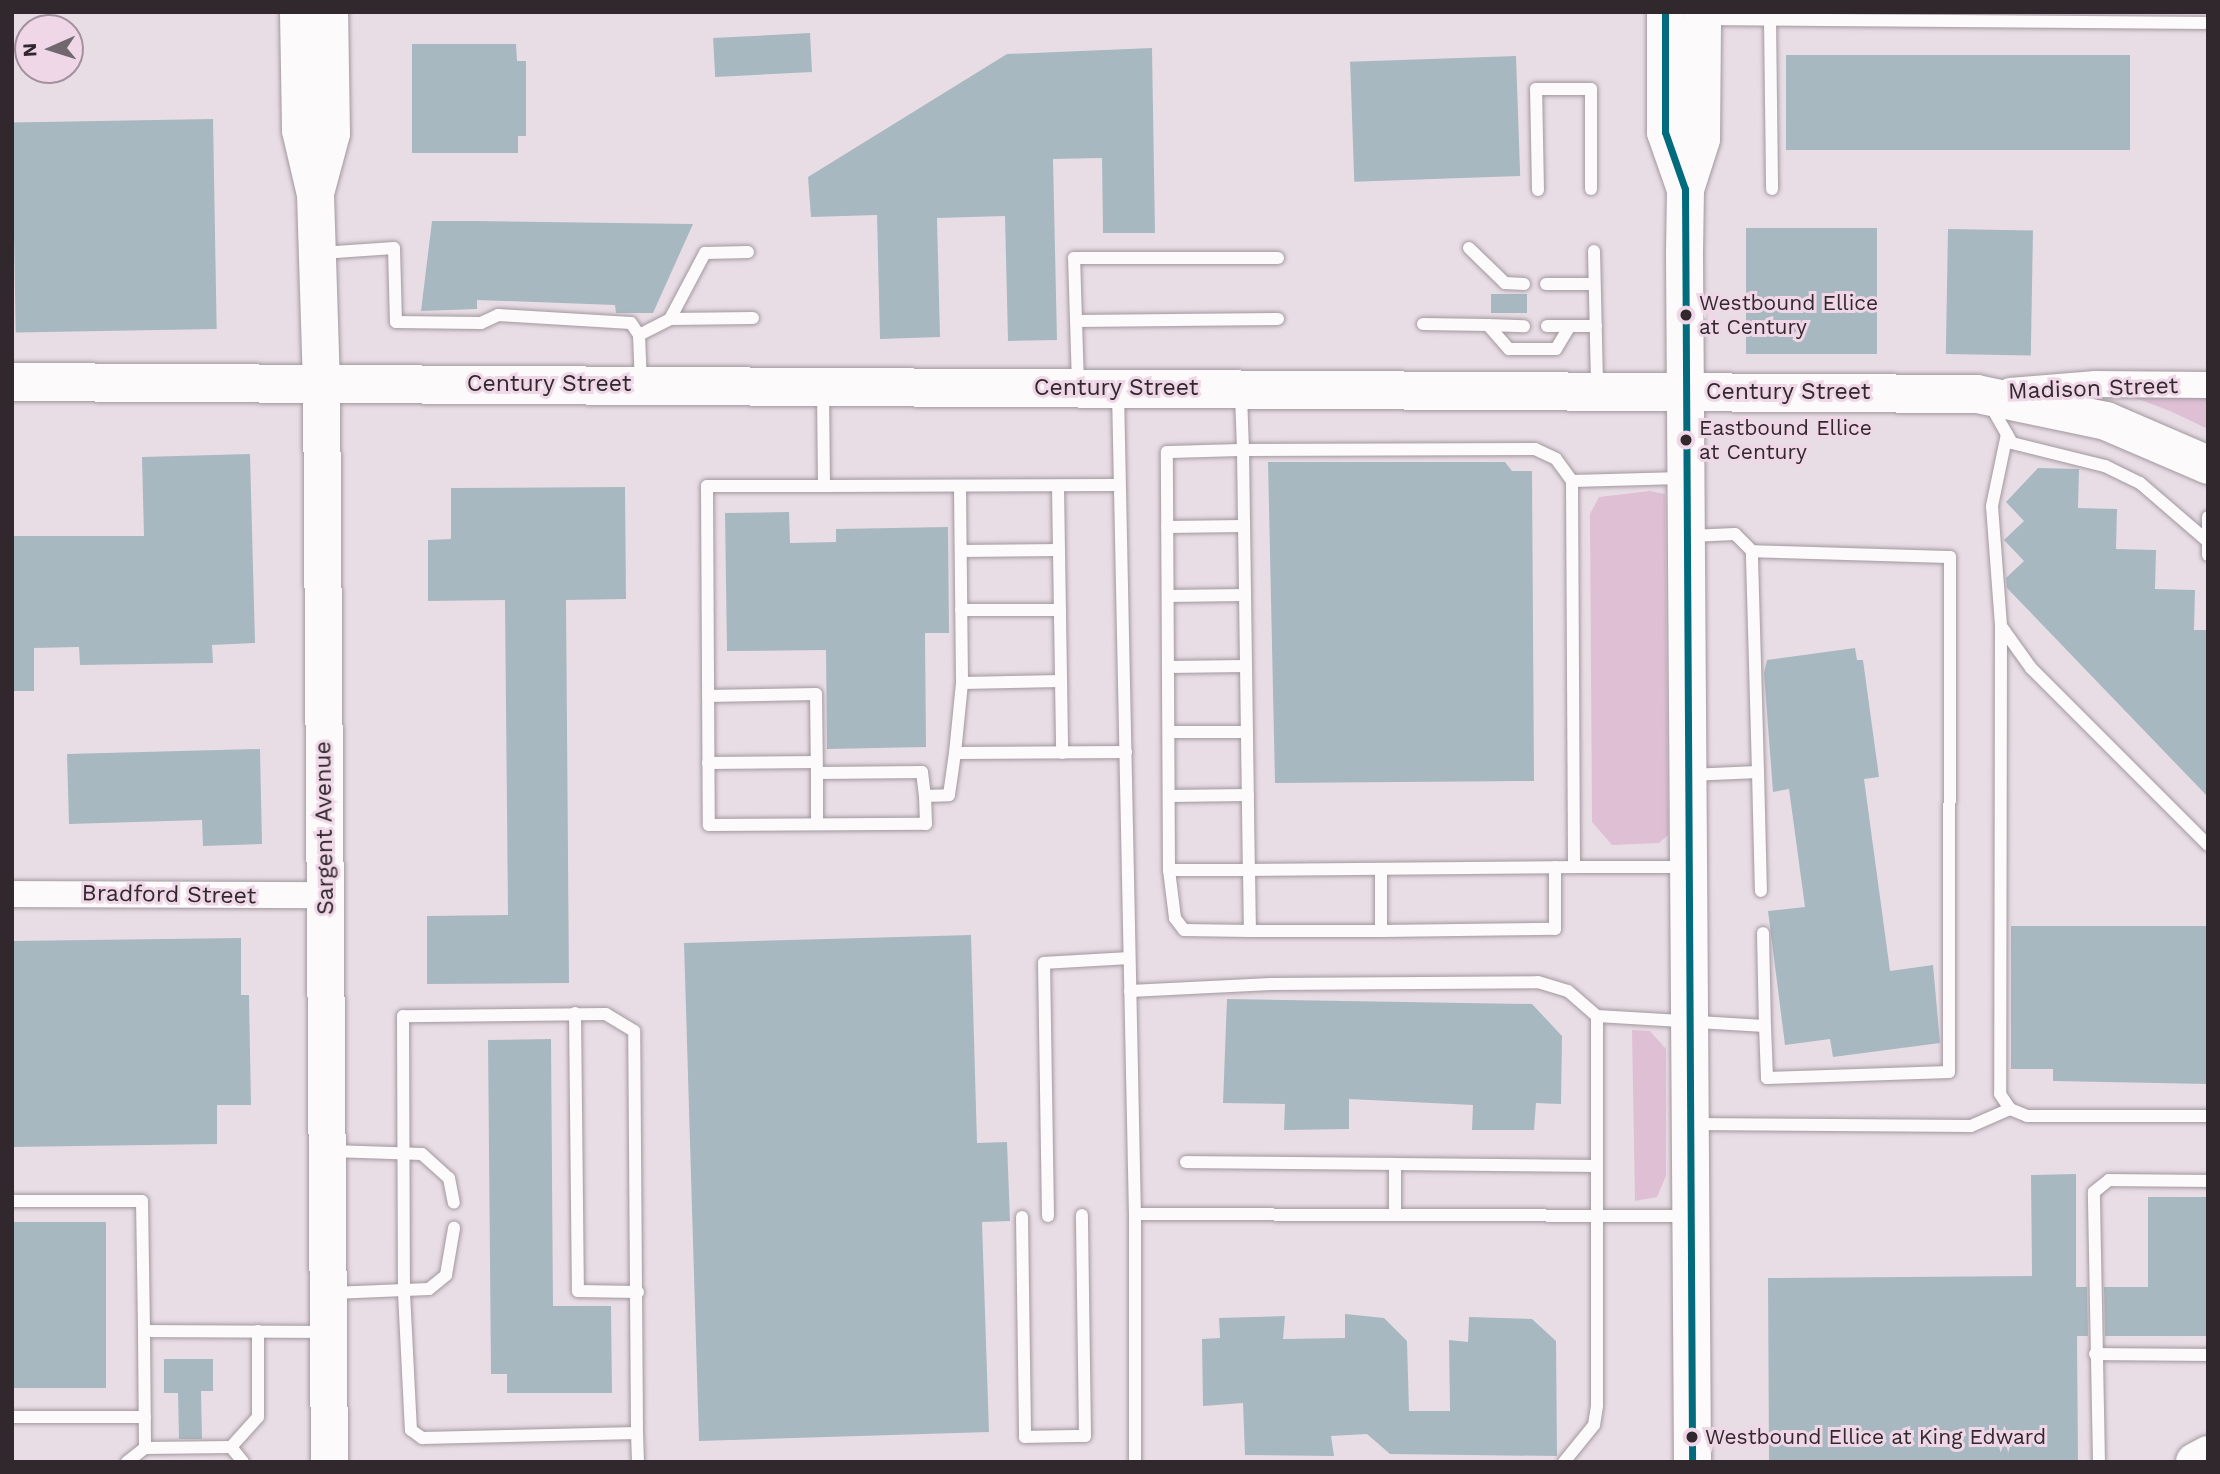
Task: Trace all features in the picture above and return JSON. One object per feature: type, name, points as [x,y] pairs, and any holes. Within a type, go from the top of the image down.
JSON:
[{"type":"main road","name":"Sargent Avenue","points":[[298,12],[300,130],[315,194],[321,382],[329,1462]]},
{"type":"main road","name":"Sargent Avenue","points":[[315,194],[331,133],[329,12]]},
{"type":"main road","points":[[1665,12],[1665,132],[1685,189],[1685,867],[1692,1462]]},
{"type":"main road","points":[[1685,189],[1702,139],[1702,16]]},
{"type":"main road","name":"Century Street","points":[[12,382],[1978,394],[2106,421],[2208,465]]},
{"type":"main road","points":[[2195,1462],[2208,1455]]},
{"type":"street","name":"Madison Street","points":[[1978,394],[2096,384],[2208,385]]},
{"type":"street","name":"Bradford Street","points":[[12,894],[325,895]]},
{"type":"lane","points":[[1702,16],[2206,23]]},
{"type":"lane","points":[[1770,19],[1772,189]]},
{"type":"lane","points":[[1538,190],[1536,89],[1591,89],[1591,189]]},
{"type":"lane","points":[[317,253],[394,248],[396,322],[481,323],[498,315],[631,323],[639,335],[641,385]]},
{"type":"lane","points":[[1469,248],[1505,283],[1524,284]]},
{"type":"lane","points":[[1594,250],[1597,391]]},
{"type":"lane","points":[[670,318],[705,253],[748,252]]},
{"type":"lane","points":[[1078,388],[1074,258],[1278,258]]},
{"type":"lane","points":[[1546,284],[1594,284]]},
{"type":"lane","points":[[639,335],[670,318],[753,318]]},
{"type":"lane","points":[[1076,321],[1278,319]]},
{"type":"lane","points":[[1423,324],[1524,326]]},
{"type":"lane","points":[[1488,325],[1509,349],[1556,349],[1569,327]]},
{"type":"lane","points":[[1547,326],[1596,326]]},
{"type":"lane","points":[[823,386],[824,486]]},
{"type":"lane","points":[[1118,388],[1135,1214],[1135,1462]]},
{"type":"lane","points":[[1241,389],[1250,931]]},
{"type":"lane","points":[[1978,394],[2001,415],[2007,434],[2018,446],[2059,452],[2140,483],[2205,539]]},
{"type":"lane","points":[[2007,434],[1992,506],[2001,626],[1997,1071],[2000,1094],[2010,1109],[2027,1116],[2208,1116]]},
{"type":"lane","points":[[1555,867],[1555,929],[1184,930],[1175,918],[1169,870],[1167,452],[1535,449],[1556,459],[1573,481],[1574,867]]},
{"type":"lane","points":[[1573,481],[1686,478]]},
{"type":"lane","points":[[708,762],[922,772],[926,824],[709,825],[708,762],[707,486],[960,488],[1119,485]]},
{"type":"lane","points":[[1058,487],[1062,752]]},
{"type":"lane","points":[[925,796],[949,795],[955,752],[962,683],[960,488]]},
{"type":"lane","points":[[2208,517],[2205,539],[2208,555]]},
{"type":"lane","points":[[1167,527],[1244,526]]},
{"type":"lane","points":[[1686,536],[1735,534],[1752,551],[1950,557],[1949,1072],[1767,1079],[1763,933]]},
{"type":"lane","points":[[961,551],[1059,550]]},
{"type":"lane","points":[[1752,551],[1761,891]]},
{"type":"lane","points":[[1168,596],[1245,595]]},
{"type":"lane","points":[[961,610],[1060,610]]},
{"type":"lane","points":[[2001,626],[2031,668],[2208,845]]},
{"type":"lane","points":[[1168,667],[1246,666]]},
{"type":"lane","points":[[962,683],[1060,681]]},
{"type":"lane","points":[[708,696],[816,694],[817,824]]},
{"type":"lane","points":[[1168,732],[1247,732]]},
{"type":"lane","points":[[955,752],[1126,752]]},
{"type":"lane","points":[[1685,775],[1758,772]]},
{"type":"lane","points":[[1169,796],[1248,795]]},
{"type":"lane","points":[[1169,870],[1685,867]]},
{"type":"lane","points":[[1381,869],[1381,930]]},
{"type":"lane","points":[[1048,1216],[1044,963],[1128,958]]},
{"type":"lane","points":[[1130,991],[1270,984],[1538,982],[1568,991],[1597,1016],[1765,1026]]},
{"type":"lane","points":[[575,1013],[578,1291],[638,1292]]},
{"type":"lane","points":[[637,1433],[422,1438],[411,1430],[408,1416],[404,1293],[403,1016],[606,1014],[634,1031],[638,1462]]},
{"type":"lane","points":[[1564,1462],[1594,1425],[1597,1016]]},
{"type":"lane","points":[[1689,1124],[1971,1126],[2010,1109]]},
{"type":"lane","points":[[327,1150],[403,1151],[437,1163],[449,1178],[453,1203]]},
{"type":"lane","points":[[1186,1162],[1597,1166]]},
{"type":"lane","points":[[1395,1164],[1395,1215]]},
{"type":"lane","points":[[2099,1462],[2094,1192],[2109,1180],[2208,1181]]},
{"type":"lane","points":[[12,1201],[142,1201],[145,1448]]},
{"type":"lane","points":[[1135,1214],[1688,1216]]},
{"type":"lane","points":[[1022,1217],[1025,1437],[1085,1436],[1082,1215]]},
{"type":"lane","points":[[328,1293],[404,1293],[429,1289],[446,1275],[454,1228]]},
{"type":"lane","points":[[144,1331],[328,1332]]},
{"type":"lane","points":[[127,1462],[145,1448],[231,1447],[258,1418],[258,1331]]},
{"type":"lane","points":[[2095,1353],[2208,1355]]},
{"type":"lane","points":[[12,1417],[145,1417]]},
{"type":"lane","points":[[231,1447],[243,1462]]},
{"type":"shaded area","points":[[2120,392],[2208,392],[2208,429],[2170,411]]},
{"type":"shaded area","points":[[1650,491],[1665,494],[1668,835],[1659,843],[1612,845],[1592,822],[1590,514],[1599,497]]},
{"type":"shaded area","points":[[1632,1030],[1650,1031],[1666,1049],[1666,1176],[1657,1197],[1635,1201]]},
{"type":"building","points":[[810,33],[812,72],[715,77],[713,38]]},
{"type":"building","points":[[412,44],[516,44],[517,61],[526,61],[526,136],[518,136],[518,153],[412,153]]},
{"type":"building","points":[[1152,48],[1155,233],[1103,233],[1102,158],[1053,159],[1057,340],[1008,341],[1005,216],[937,218],[940,337],[880,339],[877,215],[811,217],[808,177],[1007,54]]},
{"type":"building","points":[[1786,55],[2130,55],[2130,150],[1786,150]]},
{"type":"building","points":[[1516,56],[1520,176],[1354,182],[1350,62]]},
{"type":"building","points":[[213,119],[217,329],[16,332],[12,123]]},
{"type":"building","points":[[432,221],[693,224],[653,313],[616,313],[615,305],[477,300],[477,309],[421,311]]},
{"type":"building","points":[[1746,228],[1877,228],[1877,354],[1746,354]]},
{"type":"building","points":[[1948,229],[2033,230],[2031,355],[1946,354]]},
{"type":"building","points":[[1491,294],[1527,294],[1527,313],[1491,313]]},
{"type":"building","points":[[250,454],[255,643],[212,645],[213,663],[80,665],[79,647],[34,648],[34,691],[12,691],[12,536],[144,536],[142,457]]},
{"type":"building","points":[[1268,462],[1505,462],[1512,471],[1532,471],[1534,781],[1275,783]]},
{"type":"building","points":[[2038,468],[2079,469],[2078,508],[2117,509],[2116,549],[2156,550],[2155,589],[2195,590],[2194,630],[2208,630],[2208,797],[2007,588],[2006,578],[2024,561],[2004,540],[2024,521],[2006,502]]},
{"type":"building","points":[[625,487],[626,599],[566,600],[569,983],[427,984],[427,916],[508,915],[505,600],[428,601],[428,540],[451,539],[451,488]]},
{"type":"building","points":[[789,512],[790,543],[836,542],[836,529],[948,527],[949,633],[925,633],[926,747],[827,749],[826,650],[727,651],[725,513]]},
{"type":"building","points":[[1855,648],[1857,660],[1863,660],[1879,777],[1864,779],[1890,971],[1933,965],[1940,1043],[1833,1057],[1830,1039],[1785,1045],[1768,911],[1805,907],[1789,789],[1773,792],[1764,673],[1767,660]]},
{"type":"building","points":[[260,749],[262,844],[203,846],[202,820],[69,824],[67,754]]},
{"type":"building","points":[[2011,926],[2208,926],[2208,1084],[2053,1081],[2053,1069],[2011,1069]]},
{"type":"building","points":[[971,935],[977,1143],[1007,1142],[1010,1221],[982,1222],[989,1432],[699,1441],[684,943]]},
{"type":"building","points":[[241,938],[241,995],[249,995],[251,1105],[217,1105],[217,1144],[12,1147],[12,941]]},
{"type":"building","points":[[1227,999],[1532,1004],[1562,1036],[1561,1104],[1536,1103],[1534,1130],[1472,1130],[1473,1105],[1349,1099],[1349,1129],[1284,1130],[1285,1104],[1223,1103]]},
{"type":"building","points":[[551,1039],[553,1306],[611,1306],[612,1393],[507,1393],[507,1374],[491,1374],[488,1040]]},
{"type":"building","points":[[2076,1174],[2076,1287],[2087,1287],[2088,1336],[2077,1336],[2078,1462],[1769,1462],[1768,1278],[2032,1276],[2031,1175]]},
{"type":"building","points":[[2148,1197],[2208,1197],[2208,1336],[2105,1336],[2104,1287],[2148,1287]]},
{"type":"building","points":[[12,1222],[106,1222],[106,1388],[12,1388]]},
{"type":"building","points":[[1345,1314],[1384,1318],[1407,1341],[1409,1411],[1450,1411],[1449,1340],[1468,1342],[1469,1317],[1532,1319],[1556,1341],[1557,1456],[1390,1454],[1367,1434],[1331,1436],[1334,1456],[1245,1455],[1243,1403],[1203,1406],[1202,1339],[1220,1338],[1219,1318],[1285,1316],[1283,1339],[1345,1338]]},
{"type":"building","points":[[164,1359],[213,1359],[213,1391],[201,1391],[202,1439],[179,1439],[178,1393],[164,1393]]},
{"type":"transit line","points":[[1665,12],[1665,132],[1685,189],[1692,1462]]},
{"type":"place","name":"Westbound Ellice at Century","points":[[1686,315]]},
{"type":"place","name":"Eastbound Ellice at Century","points":[[1686,440]]},
{"type":"place","name":"Westbound Ellice at King Edward","points":[[1692,1437]]}]
